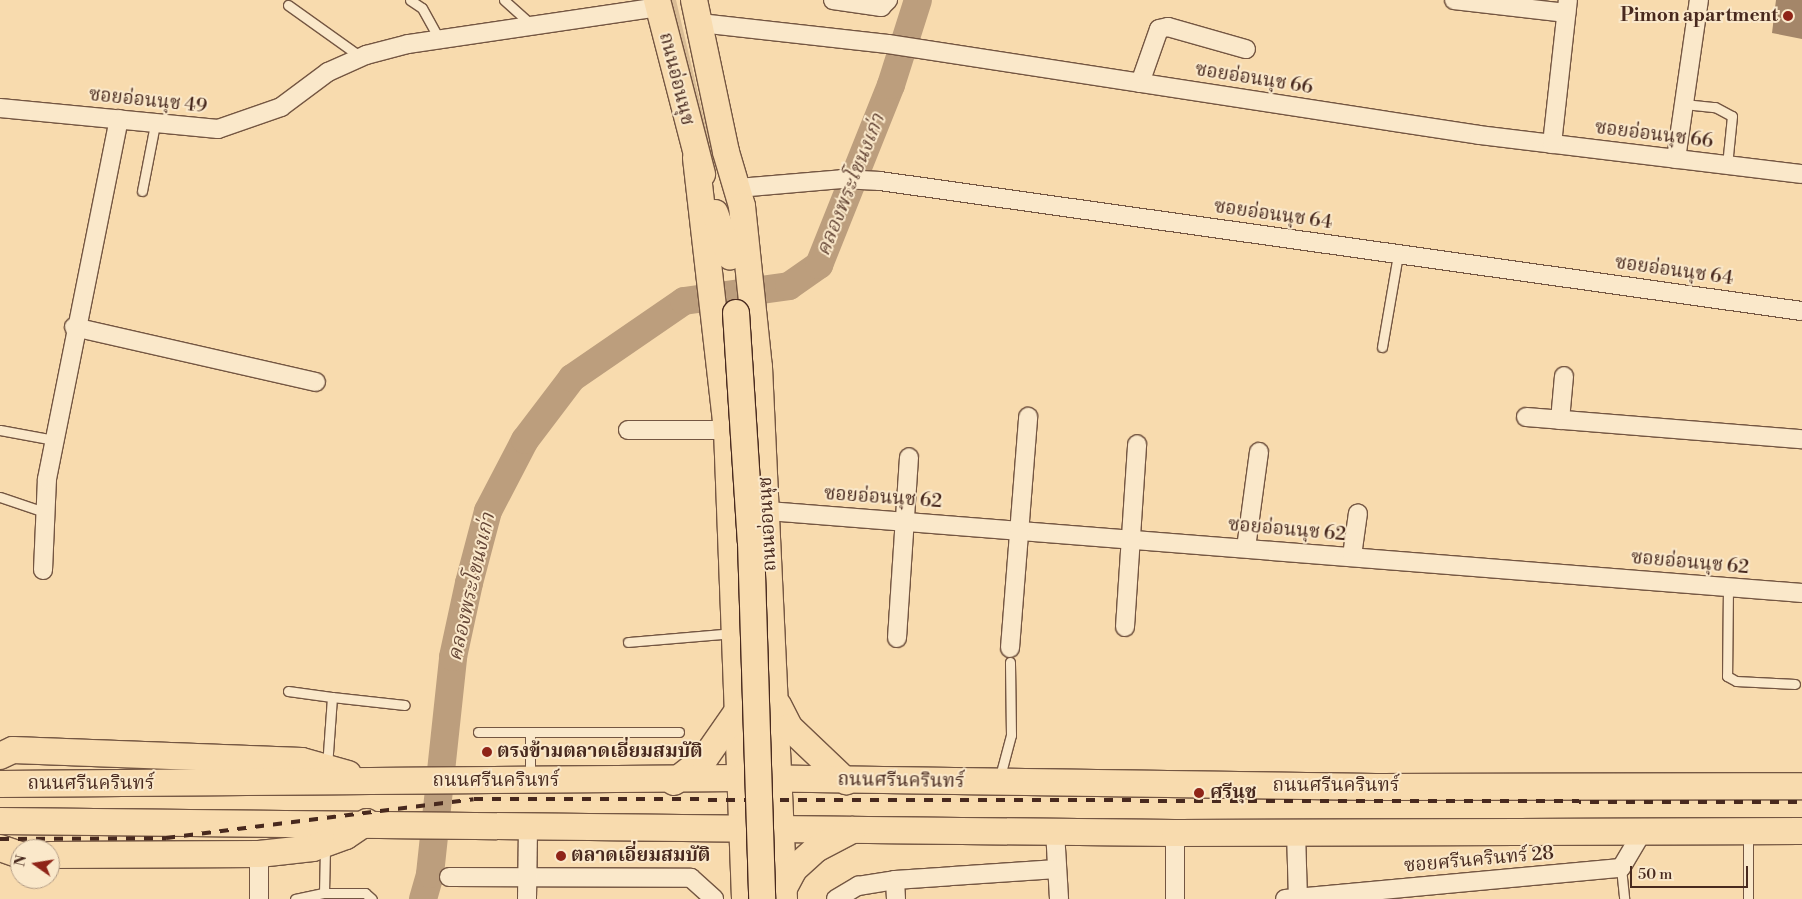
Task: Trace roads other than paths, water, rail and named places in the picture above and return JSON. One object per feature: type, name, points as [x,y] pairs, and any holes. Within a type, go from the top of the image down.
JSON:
[{"type":"main road","name":"ถนนอ่อนนุช","points":[[658,4],[696,158],[730,256]]},
{"type":"main road","name":"ถนนอ่อนนุช","points":[[697,11],[726,152],[738,188],[745,225],[760,366],[777,702],[778,779],[782,826],[764,895]]},
{"type":"main road","name":"ถนนอ่อนนุช","points":[[726,152],[730,256],[749,495],[764,895]]},
{"type":"main road","name":"ถนนอ่อนนุช","points":[[696,158],[723,374],[727,430],[737,639],[742,826],[764,895]]},
{"type":"main road","points":[[737,639],[757,662],[768,657],[774,644]]},
{"type":"main road","points":[[777,702],[789,727],[846,781]]},
{"type":"main road","points":[[674,782],[706,758],[739,708]]},
{"type":"main road","points":[[0,756],[13,750],[302,761],[327,766],[370,781]]},
{"type":"main road","name":"ถนนศรีนครินทร์","points":[[0,784],[370,781],[674,782],[741,778],[998,783],[1802,786]]},
{"type":"main road","name":"ถนนศรีนครินทร์","points":[[0,821],[424,822],[1175,833],[1802,831]]},
{"type":"main road","points":[[60,855],[259,854],[325,845],[367,822]]},
{"type":"main road","points":[[672,826],[724,845],[764,895],[816,849],[854,829]]},
{"type":"street","points":[[834,0],[881,7],[888,0]]},
{"type":"street","points":[[1454,0],[1567,7],[1552,144]]},
{"type":"street","points":[[1676,159],[1699,0]]},
{"type":"street","name":"ซอยอ่อนนุช 49","points":[[0,108],[119,119],[198,130],[237,126],[281,107],[328,72],[362,57],[439,39],[533,26],[658,4]]},
{"type":"street","name":"ซอยอ่อนนุช 66","points":[[697,11],[922,50],[1140,84],[1552,144],[1802,174]]},
{"type":"street","points":[[1140,84],[1159,29],[1168,27],[1246,49]]},
{"type":"street","points":[[43,570],[44,512],[54,440],[74,327],[119,119]]},
{"type":"street","name":"ซอยอ่อนนุช 64","points":[[738,188],[842,179],[880,181],[1802,310]]},
{"type":"street","points":[[74,327],[316,382]]},
{"type":"street","points":[[1560,420],[1564,376]]},
{"type":"street","points":[[1010,655],[1017,529],[1028,417]]},
{"type":"street","points":[[1526,417],[1802,439]]},
{"type":"street","points":[[628,430],[727,430]]},
{"type":"street","points":[[1125,627],[1136,444]]},
{"type":"street","points":[[1246,548],[1259,452]]},
{"type":"street","points":[[897,638],[902,520],[909,457]]},
{"type":"street","name":"ซอยอ่อนนุช 62","points":[[768,511],[1017,529],[1802,593]]},
{"type":"street","points":[[1352,556],[1358,513]]},
{"type":"street","points":[[527,899],[528,824]]},
{"type":"street","points":[[1055,831],[1059,899]]},
{"type":"street","points":[[1622,868],[1643,831]]},
{"type":"street","points":[[1294,899],[1296,832]]},
{"type":"street","points":[[1175,833],[1175,899]]},
{"type":"street","points":[[259,854],[259,899]]},
{"type":"street","name":"ซอยศรีนครินทร์ 28","points":[[1294,899],[1622,868]]},
{"type":"street","points":[[836,899],[858,886],[895,880],[1056,869]]},
{"type":"street","points":[[449,877],[691,878],[714,899]]},
{"type":"street","points":[[895,880],[896,899]]},
{"type":"lane","points":[[410,0],[422,8],[439,39]]},
{"type":"lane","points":[[504,0],[533,26]]},
{"type":"lane","points":[[288,5],[362,57]]},
{"type":"lane","points":[[1684,104],[1715,107],[1732,116],[1727,165]]},
{"type":"lane","points":[[142,191],[155,124]]},
{"type":"lane","points":[[1382,347],[1398,254]]},
{"type":"lane","points":[[0,430],[54,440]]},
{"type":"lane","points":[[0,497],[44,512]]},
{"type":"lane","points":[[1728,587],[1727,676],[1736,681],[1795,684]]},
{"type":"lane","points":[[628,642],[737,639]]},
{"type":"lane","points":[[998,783],[1011,735],[1010,655]]},
{"type":"lane","points":[[288,691],[404,705]]},
{"type":"lane","points":[[327,766],[332,697]]},
{"type":"lane","points":[[478,732],[679,732]]},
{"type":"lane","points":[[530,732],[530,781]]},
{"type":"lane","points":[[1748,831],[1748,899]]},
{"type":"lane","points":[[324,892],[325,845]]},
{"type":"lane","points":[[1622,868],[1624,899]]},
{"type":"lane","points":[[295,899],[324,892],[365,893],[372,899]]},
{"type":"waterway","name":"คลองพระโขนงเก่า","points":[[423,899],[430,874],[453,657],[469,583],[488,511],[525,440],[572,378],[684,301],[789,286],[819,265],[891,85],[918,0]]},
{"type":"railway","points":[[0,839],[166,838],[474,799],[1802,802]]},
{"type":"place","name":"Pimon apartment","points":[[1788,16]]},
{"type":"place","name":"ตรงข้ามตลาดเอี่ยมสมบัติ","points":[[487,752]]},
{"type":"place","name":"ศรีนุช","points":[[1199,793]]},
{"type":"place","name":"ตลาดเอี่ยมสมบัติ","points":[[561,856]]}]
